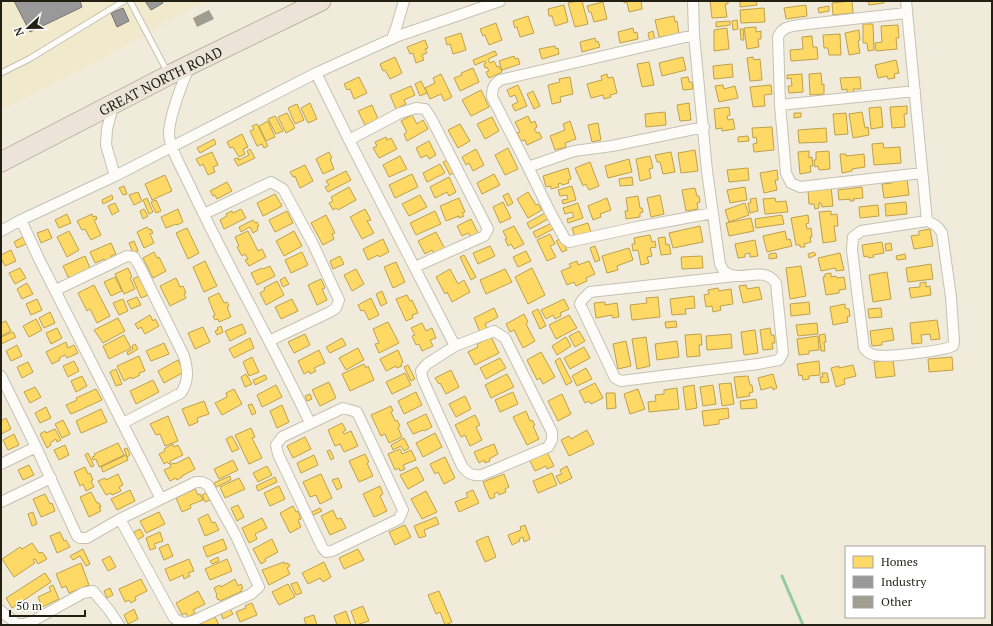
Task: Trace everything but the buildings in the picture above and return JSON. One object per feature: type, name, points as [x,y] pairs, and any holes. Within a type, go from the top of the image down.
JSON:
[{"type":"highway","name":"GREAT NORTH ROAD","points":[[1,162],[168,75],[321,1]]},
{"type":"street","points":[[392,39],[404,1]]},
{"type":"street","points":[[1,231],[172,148],[316,73],[392,39],[500,1]]},
{"type":"street","points":[[693,1],[694,35],[704,127],[707,171],[720,264],[725,272],[735,276],[765,274],[772,278],[776,284],[783,354],[779,360],[758,364],[621,381],[615,378],[580,304],[590,292],[735,276]]},
{"type":"street","points":[[906,1],[927,221]]},
{"type":"street","points":[[906,13],[799,25],[784,28],[780,32],[778,37],[780,105],[786,174],[791,183],[800,187],[922,173]]},
{"type":"street","points":[[694,35],[500,80],[494,84],[492,97],[565,240],[569,242],[637,227],[713,213]]},
{"type":"street","points":[[190,64],[173,112],[169,134],[172,148],[268,341],[292,383],[310,423]]},
{"type":"street","points":[[316,73],[455,346]]},
{"type":"street","points":[[780,105],[915,92]]},
{"type":"street","points":[[114,103],[107,129],[106,146],[115,176]]},
{"type":"street","points":[[349,140],[400,113],[416,108],[425,109],[488,229],[484,236],[414,267]]},
{"type":"street","points":[[528,167],[574,151],[612,146],[704,127]]},
{"type":"street","points":[[204,214],[271,182],[283,189],[313,244],[339,300],[336,308],[268,341]]},
{"type":"street","points":[[21,220],[161,499]]},
{"type":"street","points":[[927,221],[935,224],[942,233],[951,297],[954,341],[953,346],[940,350],[876,356],[869,354],[864,348],[852,250],[853,237],[861,231],[927,221]]},
{"type":"street","points":[[56,290],[127,256],[134,257],[140,266],[184,356],[188,378],[185,387],[180,394],[123,423]]},
{"type":"street","points":[[494,331],[505,338],[552,432],[552,440],[548,447],[482,475],[474,476],[467,473],[462,466],[422,380],[421,371],[427,364],[455,346],[494,331]]},
{"type":"street","points":[[1,376],[51,478],[77,536],[80,538],[87,538],[120,519],[161,499],[196,482],[202,482],[208,485],[236,536],[260,587],[251,594],[193,621],[185,624],[180,622],[174,618],[120,519]]},
{"type":"street","points":[[343,408],[357,412],[404,510],[399,519],[332,551],[326,552],[322,547],[278,454],[276,445],[282,437],[310,423],[343,408]]},
{"type":"street","points":[[1,464],[36,447]]},
{"type":"street","points":[[1,502],[51,478]]},
{"type":"street","points":[[1,610],[17,624],[24,624],[33,621],[83,593],[93,591],[119,625]]},
{"type":"lane","points":[[1,74],[29,60],[124,1]]},
{"type":"lane","points":[[130,1],[168,75]]},
{"type":"shaded area","points":[[1,1],[205,1],[115,51],[1,110]]},
{"type":"waterway","points":[[782,576],[803,625]]}]
